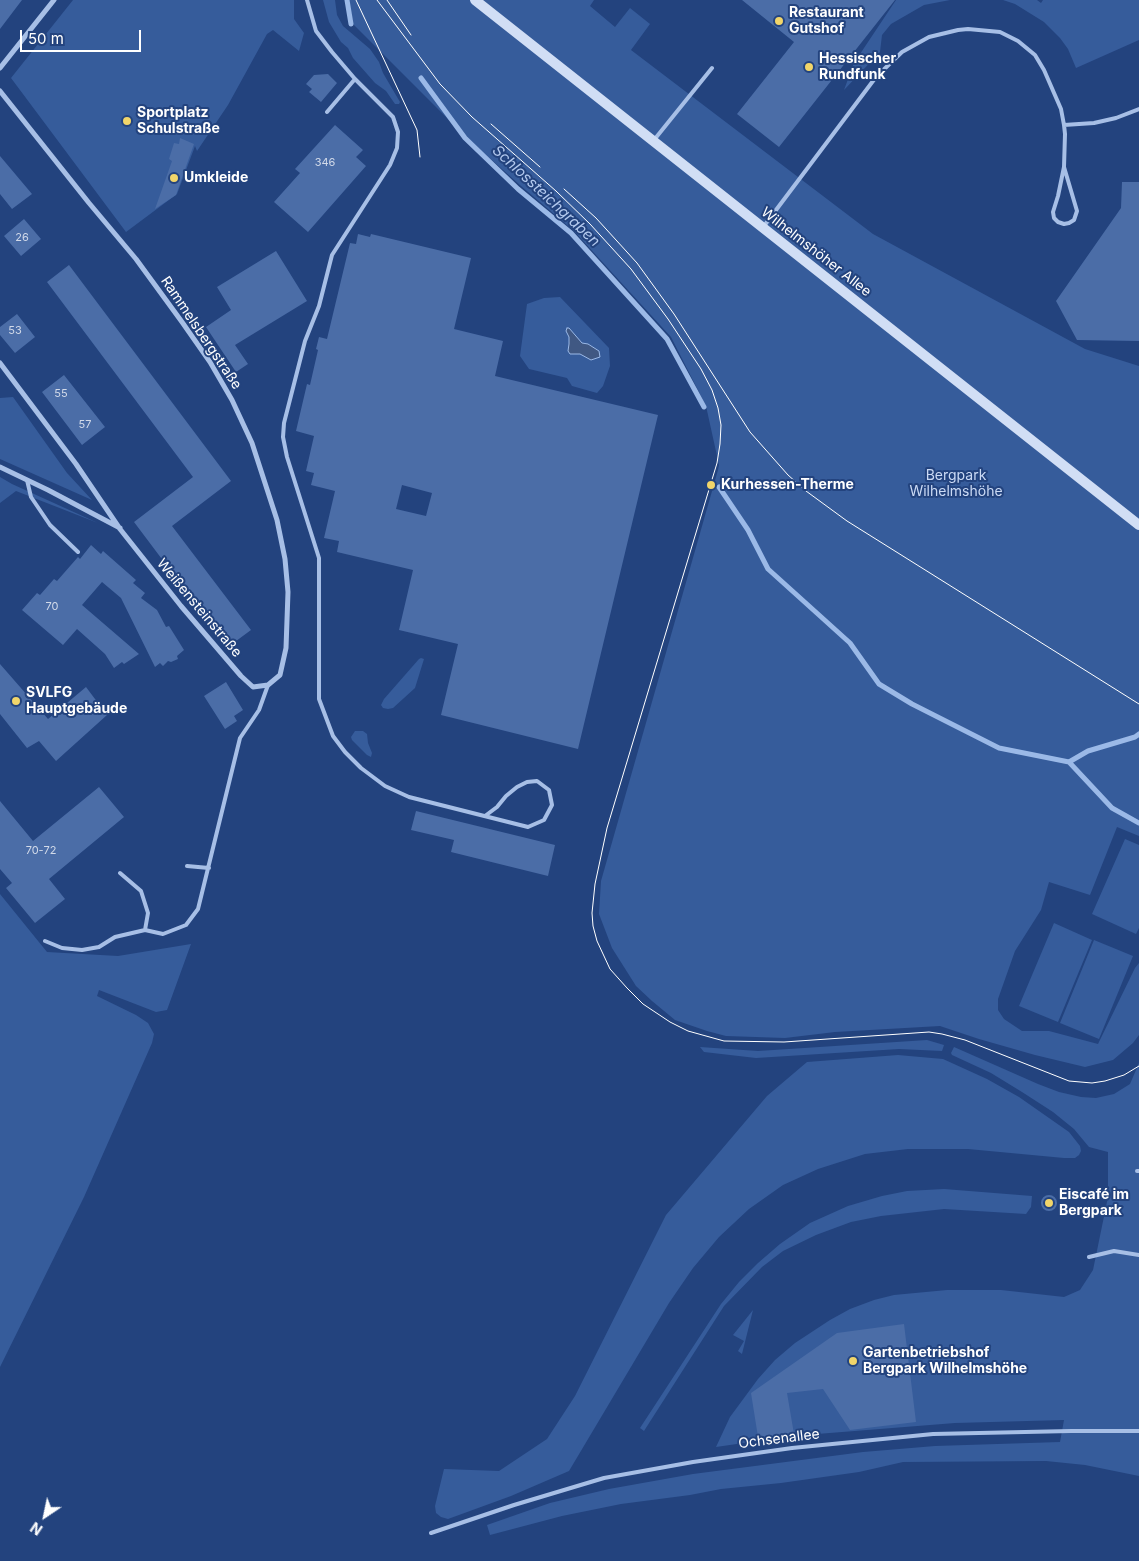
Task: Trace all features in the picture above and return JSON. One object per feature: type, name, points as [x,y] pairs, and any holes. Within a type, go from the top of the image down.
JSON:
[{"type":"main road","name":"Wilhelmshöher Allee","points":[[476,0],[762,228],[1137,521]]},
{"type":"street","points":[[0,68],[54,0]]},
{"type":"street","name":"Rammelsbergstraße","points":[[0,91],[136,259],[172,308],[210,362],[232,400],[252,443],[277,520],[285,559],[288,592],[286,648],[280,675],[268,685]]},
{"type":"street","name":"Weißensteinstraße","points":[[0,363],[76,464],[120,529],[181,606],[241,676],[254,687],[268,685]]},
{"type":"street","name":"Weißensteinstraße","points":[[0,467],[48,490],[120,529]]},
{"type":"lane","points":[[307,0],[316,31],[355,79],[393,117],[398,132],[397,148],[390,165],[332,255],[319,306],[305,341],[284,423],[283,437],[287,457],[319,558],[320,699],[333,736],[345,752],[361,768],[385,786],[409,797],[528,827],[544,820],[552,805],[549,790],[537,781],[527,782],[517,787],[485,816]]},
{"type":"lane","points":[[762,228],[876,77],[902,52],[929,37],[968,29],[1000,32],[1018,41],[1035,55],[1044,70],[1061,109],[1064,125],[1064,167],[1053,212],[1054,218],[1064,224],[1074,220],[1077,211],[1064,167]]},
{"type":"lane","points":[[653,141],[712,68]]},
{"type":"lane","points":[[328,112],[355,79]]},
{"type":"lane","points":[[1064,125],[1094,123],[1116,118],[1139,109]]},
{"type":"lane","points":[[27,480],[31,497],[50,526],[78,552]]},
{"type":"lane","points":[[45,941],[62,948],[82,950],[99,947],[116,937],[133,932],[145,930],[163,934],[186,925],[198,909],[240,738],[259,710],[268,685]]},
{"type":"lane","points":[[188,866],[209,868]]},
{"type":"lane","points":[[120,873],[141,891],[148,913],[145,930]]},
{"type":"lane","points":[[1090,1257],[1114,1252],[1139,1254]]},
{"type":"lane","name":"Ochsenallee","points":[[431,1533],[514,1505],[604,1478],[693,1462],[792,1448],[933,1434],[1071,1430],[1139,1431]]},
{"type":"green space","name":"Sportplatz Schulstraße","points":[[73,0],[294,0],[294,19],[304,33],[299,51],[273,30],[267,34],[228,105],[197,151],[195,146],[177,194],[126,232],[11,78]]},
{"type":"green space","points":[[323,0],[335,0],[337,15],[343,26],[370,49],[379,62],[383,73],[400,102],[399,104],[395,104],[386,91],[375,83],[353,58],[348,48],[341,42],[329,22]]},
{"type":"green space","name":"Bergpark Wilhelmshöhe","points":[[349,0],[594,0],[590,6],[615,27],[630,8],[650,24],[631,50],[873,234],[1085,349],[1139,366],[1139,836],[1117,827],[1090,895],[1049,882],[1041,910],[1015,951],[998,999],[998,1010],[1004,1019],[1022,1031],[1049,1031],[1098,1044],[1139,963],[1139,1035],[1133,1043],[1113,1060],[1085,1067],[1035,1055],[940,1026],[835,1032],[785,1038],[726,1036],[675,1020],[636,986],[612,948],[599,914],[601,881],[718,470],[719,465],[706,406],[671,337],[574,231],[466,137],[353,24]]},
{"type":"green space","points":[[896,0],[950,0],[924,5],[891,24],[882,35],[880,52],[844,90],[854,63]]},
{"type":"green space","points":[[1003,0],[1037,0],[1041,3],[1043,0],[1139,0],[1139,40],[1076,68],[1068,49],[1044,22],[1015,4]]},
{"type":"green space","points":[[560,297],[609,348],[610,366],[603,386],[597,393],[572,386],[567,378],[529,369],[520,356],[527,304],[544,298]]},
{"type":"green space","points":[[13,397],[67,473],[92,500],[0,459],[0,398]]},
{"type":"green space","points":[[0,477],[98,523],[16,491],[0,503]]},
{"type":"green space","points":[[421,658],[424,659],[415,688],[393,708],[383,708],[381,705],[384,699]]},
{"type":"green space","points":[[355,731],[363,731],[367,734],[372,753],[371,757],[352,740],[351,737]]},
{"type":"green space","points":[[1125,839],[1139,845],[1139,928],[1136,934],[1092,914]]},
{"type":"green space","points":[[0,894],[47,952],[118,956],[191,944],[167,1010],[156,1012],[99,990],[97,996],[148,1023],[154,1034],[152,1043],[84,1197],[0,1367]]},
{"type":"green space","points":[[1054,923],[1092,940],[1058,1022],[1019,1006]]},
{"type":"green space","points":[[1094,940],[1133,956],[1099,1039],[1060,1023]]},
{"type":"green space","points":[[927,1040],[944,1045],[942,1051],[899,1049],[756,1058],[704,1052],[700,1047],[758,1051]]},
{"type":"green space","points":[[954,1047],[1038,1084],[1059,1092],[1081,1097],[1096,1098],[1114,1094],[1130,1084],[1139,1063],[1139,1476],[1085,1465],[1046,1461],[903,1462],[859,1472],[721,1489],[621,1504],[562,1516],[490,1535],[487,1525],[550,1503],[609,1489],[693,1474],[863,1452],[935,1446],[1060,1442],[1064,1420],[955,1423],[792,1436],[716,1447],[730,1417],[758,1379],[775,1360],[795,1343],[850,1309],[894,1295],[947,1290],[1001,1290],[1064,1297],[1080,1290],[1093,1270],[1108,1197],[1108,1152],[1089,1147],[1074,1129],[1053,1112],[991,1073],[952,1055]]},
{"type":"green space","points":[[898,1055],[943,1059],[987,1079],[1019,1097],[1069,1132],[1080,1146],[1081,1151],[1079,1155],[1075,1158],[1064,1158],[968,1149],[908,1149],[865,1154],[818,1169],[783,1185],[749,1209],[719,1237],[693,1268],[669,1303],[569,1471],[511,1496],[448,1519],[436,1513],[435,1506],[444,1469],[499,1471],[547,1439],[575,1396],[666,1215],[767,1096],[807,1062]]},
{"type":"green space","points":[[944,1189],[1032,1196],[1031,1207],[1026,1214],[944,1209],[881,1216],[851,1222],[816,1235],[783,1251],[762,1267],[724,1306],[644,1431],[640,1428],[721,1304],[739,1282],[780,1244],[810,1223],[848,1206],[907,1191]]},
{"type":"green space","points":[[753,1310],[742,1354],[738,1351],[744,1341],[733,1335]]},
{"type":"shaded area","points":[[567,328],[582,343],[588,344],[599,351],[600,357],[591,360],[580,354],[570,354],[568,351],[569,337],[566,331]]},
{"type":"building","points":[[0,0],[22,0],[0,29]]},
{"type":"building","name":"Hessischer Rundfunk","points":[[742,0],[895,0],[779,147],[737,114],[794,42]]},
{"type":"building","points":[[328,74],[337,83],[321,102],[309,92],[312,89],[306,84],[314,75]]},
{"type":"building","points":[[335,125],[363,150],[356,157],[366,166],[308,232],[274,202],[300,173],[295,169]]},
{"type":"building","name":"Umkleide","points":[[180,138],[194,144],[176,195],[155,209],[172,161],[169,159],[174,143],[179,144]]},
{"type":"building","points":[[0,156],[32,194],[12,209],[0,194]]},
{"type":"building","points":[[1122,182],[1139,182],[1139,341],[1077,340],[1056,301],[1121,208]]},
{"type":"building","points":[[24,219],[41,239],[21,256],[4,236]]},
{"type":"building","points":[[358,234],[370,237],[371,234],[471,258],[454,329],[503,341],[495,376],[658,415],[578,749],[441,715],[458,644],[399,630],[413,570],[337,552],[339,541],[324,538],[335,491],[311,485],[314,473],[306,471],[314,436],[296,431],[307,384],[310,385],[319,337],[327,339],[350,243],[356,244]],"holes":[[[402,485],[432,493],[426,516],[396,509]]]},
{"type":"building","points":[[276,251],[307,301],[235,345],[248,364],[236,372],[206,327],[231,310],[217,287]]},
{"type":"building","points":[[69,265],[231,481],[172,526],[251,630],[228,647],[134,522],[193,477],[47,282]]},
{"type":"building","points":[[17,314],[35,337],[15,353],[0,335],[0,327]]},
{"type":"building","points":[[64,375],[105,427],[82,445],[42,392]]},
{"type":"building","points":[[91,545],[101,554],[103,551],[136,580],[133,583],[145,593],[141,598],[157,610],[166,627],[169,626],[184,650],[177,656],[178,659],[171,662],[168,661],[163,666],[160,663],[155,667],[121,598],[102,582],[82,605],[139,654],[114,668],[105,654],[77,629],[63,645],[22,610],[37,593],[40,595],[54,579],[57,581],[78,557],[80,559]]},
{"type":"building","name":"SVLFG Hauptgebäude","points":[[0,664],[48,719],[86,687],[107,715],[56,761],[39,741],[27,748],[0,714]]},
{"type":"building","points":[[226,682],[243,710],[234,716],[237,721],[225,729],[204,696]]},
{"type":"building","points":[[99,787],[124,817],[49,879],[65,899],[35,923],[6,888],[12,883],[0,869],[0,801],[33,841]]},
{"type":"building","points":[[416,811],[555,845],[548,876],[451,852],[454,840],[411,830]]},
{"type":"building","name":"Eiscafé im Bergpark","points":[[1046,1195],[1052,1195],[1057,1200],[1055,1209],[1046,1211],[1041,1206],[1041,1200]]},
{"type":"building","name":"Gartenbetriebshof Bergpark Wilhelmshöhe","points":[[904,1324],[916,1422],[850,1430],[823,1389],[787,1393],[794,1434],[758,1437],[751,1393],[837,1333]]},
{"type":"waterway","name":"Schlossteichgraben","points":[[347,0],[351,24]]},
{"type":"waterway","name":"Schlossteichgraben","points":[[421,78],[465,138],[518,189],[571,233],[667,339],[704,407]]},
{"type":"waterway","name":"Schlossteichgraben","points":[[719,487],[748,530],[768,569],[850,643],[879,684],[912,704],[999,748],[1069,762],[1088,751],[1135,737],[1139,734]]},
{"type":"waterway","points":[[1069,762],[1112,808],[1139,823]]},
{"type":"tram line","points":[[356,0],[417,130],[420,157]]},
{"type":"tram line","points":[[377,0],[440,84],[472,117],[556,191],[590,224],[631,269],[668,319],[701,369],[712,390],[718,408],[721,425],[717,463],[607,828],[595,884],[592,913],[593,926],[597,941],[610,969],[643,1004],[670,1022],[688,1031],[724,1041],[784,1042],[929,1032],[965,1040],[1069,1081],[1092,1083],[1105,1081],[1124,1075],[1139,1066]]},
{"type":"tram line","points":[[387,0],[411,35]]},
{"type":"tram line","points":[[491,124],[540,167]]},
{"type":"tram line","points":[[564,189],[596,218],[637,263],[674,314],[750,432],[788,475],[806,491],[847,521],[1139,704]]},
{"type":"place","name":"Restaurant Gutshof","points":[[779,21]]},
{"type":"place","name":"Hessischer Rundfunk","points":[[809,67]]},
{"type":"place","name":"Sportplatz Schulstraße","points":[[127,121]]},
{"type":"place","name":"Umkleide","points":[[174,178]]},
{"type":"place","name":"Kurhessen-Therme","points":[[711,485]]},
{"type":"place","name":"SVLFG Hauptgebäude","points":[[16,701]]},
{"type":"place","name":"Eiscafé im Bergpark","points":[[1049,1203]]},
{"type":"place","name":"Gartenbetriebshof Bergpark Wilhelmshöhe","points":[[853,1361]]}]
